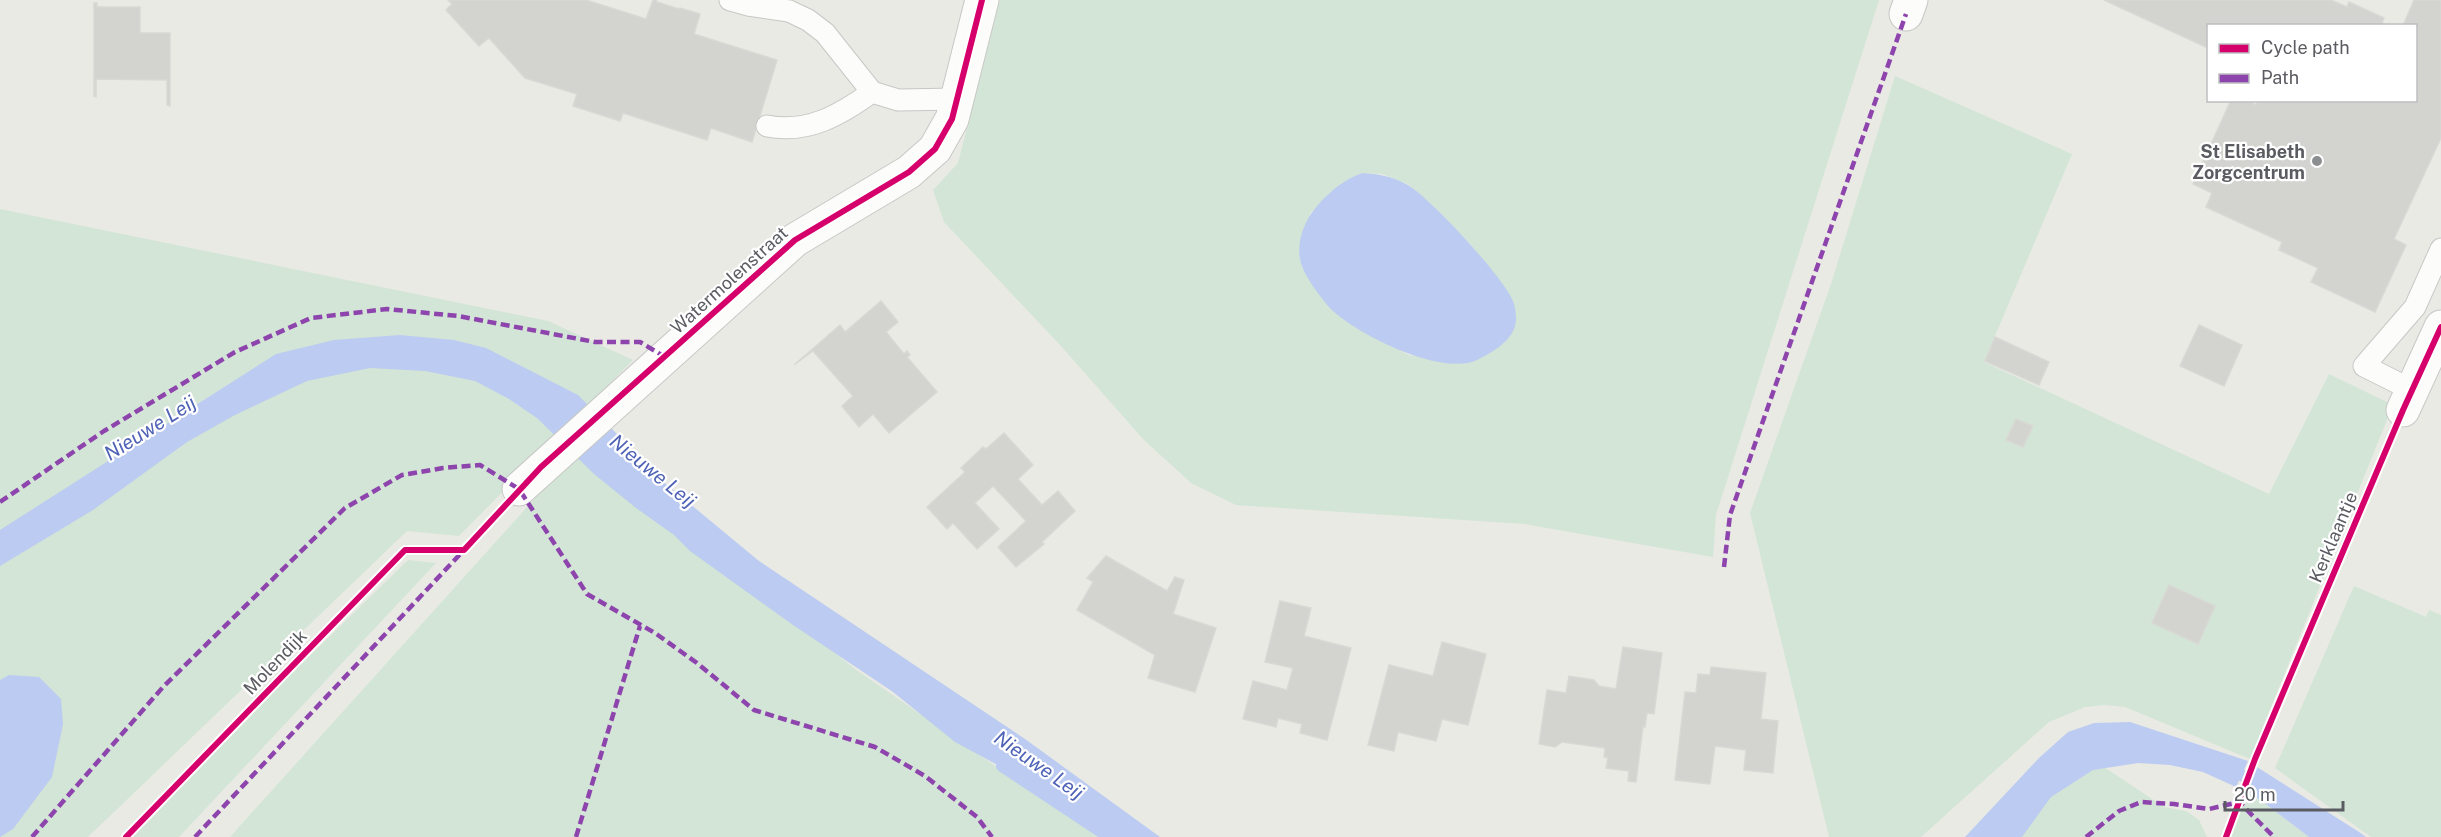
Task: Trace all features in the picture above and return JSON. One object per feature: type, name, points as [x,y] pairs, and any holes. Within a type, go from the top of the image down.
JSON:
[{"type":"street","name":"Watermolenstraat","points":[[530,478],[795,240],[909,172],[935,149],[952,119],[982,0]]},
{"type":"street","points":[[2408,400],[2441,327]]},
{"type":"lane","points":[[730,0],[789,11],[808,20],[825,33],[872,92],[898,100],[958,99]]},
{"type":"lane","points":[[767,126],[811,126],[832,118],[872,92]]},
{"type":"lane","points":[[2408,400],[2364,366],[2415,307],[2441,249]]},
{"type":"green space","points":[[1000,0],[1879,0],[1716,515],[1713,557],[1524,524],[1236,505],[1191,483],[1144,440],[1060,345],[944,222],[933,190],[958,163]],"holes":[[[1362,173],[1382,174],[1408,184],[1433,206],[1472,246],[1513,301],[1411,356],[1366,333],[1329,307],[1310,214],[1334,190],[1354,177]]]},
{"type":"green space","points":[[1895,76],[2072,154],[1984,362],[2269,494],[2329,374],[2393,405],[2250,759],[2125,707],[2105,705],[2085,707],[2049,722],[1921,837],[1829,837],[1750,513],[1831,284]]},
{"type":"green space","points":[[0,209],[548,321],[633,360],[459,536],[407,531],[88,837],[0,837]]},
{"type":"green space","points":[[582,446],[688,536],[855,669],[1098,837],[230,837]]},
{"type":"green space","points":[[408,560],[436,563],[179,837],[124,837]]},
{"type":"green space","points":[[2354,586],[2426,617],[2429,610],[2441,615],[2441,837],[2371,837],[2275,768]]},
{"type":"green space","points":[[2092,759],[2164,807],[2186,811],[2199,820],[2207,837],[1996,837]]},
{"type":"green space","points":[[2247,790],[2309,837],[2231,837]]},
{"type":"water","points":[[1362,173],[1395,179],[1417,191],[1481,257],[1513,301],[1515,326],[1508,339],[1477,360],[1461,364],[1442,363],[1398,350],[1357,328],[1328,306],[1313,286],[1301,263],[1299,247],[1302,232],[1313,211],[1333,190]]},
{"type":"water","points":[[400,335],[454,340],[486,348],[578,395],[619,436],[626,451],[759,561],[1025,739],[1160,837],[1103,837],[1042,789],[955,742],[893,692],[793,625],[690,551],[674,535],[594,474],[537,418],[509,399],[475,381],[425,371],[370,368],[307,381],[235,415],[187,442],[93,510],[0,566],[0,530],[276,354],[334,340]]},
{"type":"water","points":[[9,675],[39,677],[61,699],[63,724],[52,777],[13,829],[0,837],[0,680]]},
{"type":"water","points":[[2130,722],[2248,761],[2236,787],[2203,772],[2170,765],[2138,763],[2093,770],[2051,797],[2022,837],[1965,837],[2039,758],[2068,732],[2094,723]]},
{"type":"water","points":[[2257,767],[2366,837],[2309,837],[2247,790]]},
{"type":"building","points":[[448,0],[586,0],[646,19],[653,0],[656,0],[700,14],[694,34],[777,60],[752,142],[711,128],[707,140],[623,113],[620,121],[573,106],[577,94],[525,78],[489,38],[479,46],[446,10],[452,4]]},
{"type":"building","points":[[2104,0],[2331,0],[2347,7],[2349,2],[2384,18],[2384,24],[2207,24],[2207,48]]},
{"type":"building","name":"St Elisabeth Zorgcentrum","points":[[2414,0],[2441,0],[2441,138],[2394,239],[2406,245],[2375,312],[2311,282],[2318,268],[2279,250],[2282,242],[2206,207],[2212,193],[2193,184],[2230,102],[2251,102],[2256,105],[2257,102],[2417,102],[2417,24],[2404,24]]},
{"type":"building","points":[[94,3],[97,3],[97,7],[140,7],[140,33],[170,33],[170,106],[167,105],[167,80],[96,79],[96,97],[94,96]]},
{"type":"building","points":[[881,301],[898,322],[886,332],[904,354],[907,351],[910,355],[907,357],[937,392],[889,433],[873,414],[859,427],[842,406],[853,396],[813,351],[794,365],[840,325],[845,332]]},
{"type":"building","points":[[2199,325],[2242,345],[2224,386],[2180,366]]},
{"type":"building","points":[[1995,337],[2049,362],[2039,385],[1985,361]]},
{"type":"building","points":[[2016,419],[2033,426],[2023,447],[2006,440]]},
{"type":"building","points":[[1004,433],[1033,465],[1018,479],[1042,505],[1058,491],[1075,511],[1042,542],[1044,544],[1016,567],[998,547],[1026,521],[993,486],[975,503],[999,529],[977,549],[953,523],[947,529],[927,507],[965,472],[961,468],[983,447],[986,449]]},
{"type":"building","points":[[1106,556],[1167,591],[1175,577],[1184,580],[1173,614],[1216,628],[1195,692],[1148,678],[1155,655],[1077,610],[1093,582],[1087,578]]},
{"type":"building","points":[[2169,585],[2215,606],[2198,644],[2152,623]]},
{"type":"building","points":[[1280,601],[1311,608],[1304,636],[1351,648],[1327,740],[1300,733],[1302,724],[1278,718],[1276,727],[1243,719],[1253,681],[1287,690],[1293,668],[1265,662]]},
{"type":"building","points":[[1442,642],[1486,654],[1468,725],[1442,719],[1436,741],[1398,732],[1394,751],[1368,745],[1389,665],[1433,676]]},
{"type":"building","points":[[1623,647],[1662,653],[1654,714],[1647,713],[1645,727],[1643,726],[1636,782],[1628,781],[1629,771],[1606,768],[1608,758],[1604,757],[1605,748],[1562,742],[1555,747],[1539,744],[1547,690],[1566,693],[1569,676],[1594,680],[1599,686],[1616,689]]},
{"type":"building","points":[[1711,667],[1766,673],[1761,719],[1778,721],[1773,773],[1744,770],[1746,750],[1715,746],[1710,784],[1675,780],[1685,692],[1696,693],[1698,674],[1710,675]]},
{"type":"waterway","name":"Nieuwe Leij","points":[[1002,766],[1109,837]]},
{"type":"waterway","name":"Nieuwe Leij","points":[[2226,769],[2266,785]]},
{"type":"marked path","points":[[1724,567],[1730,515],[1906,14]]},
{"type":"marked path","points":[[0,502],[104,431],[235,352],[311,318],[387,309],[458,316],[595,342],[640,342],[665,357]]},
{"type":"marked path","points":[[32,837],[163,687],[345,508],[402,475],[480,465],[519,489],[587,594],[655,633],[697,663],[754,710],[875,747],[925,776],[977,817],[992,837]]},
{"type":"marked path","points":[[195,837],[464,550]]},
{"type":"marked path","points":[[576,837],[640,626]]},
{"type":"marked path","points":[[2086,837],[2119,811],[2141,802],[2209,809],[2239,802],[2274,837]]},
{"type":"cycle path","name":"Molendijk","points":[[126,837],[405,550],[464,550],[541,467],[795,240],[909,172],[935,149],[952,119],[982,0]]},
{"type":"cycle path","name":"Kerklaantje","points":[[2226,837],[2255,759],[2403,410],[2441,327]]},
{"type":"place","name":"St Elisabeth Zorgcentrum","points":[[2317,161]]}]
